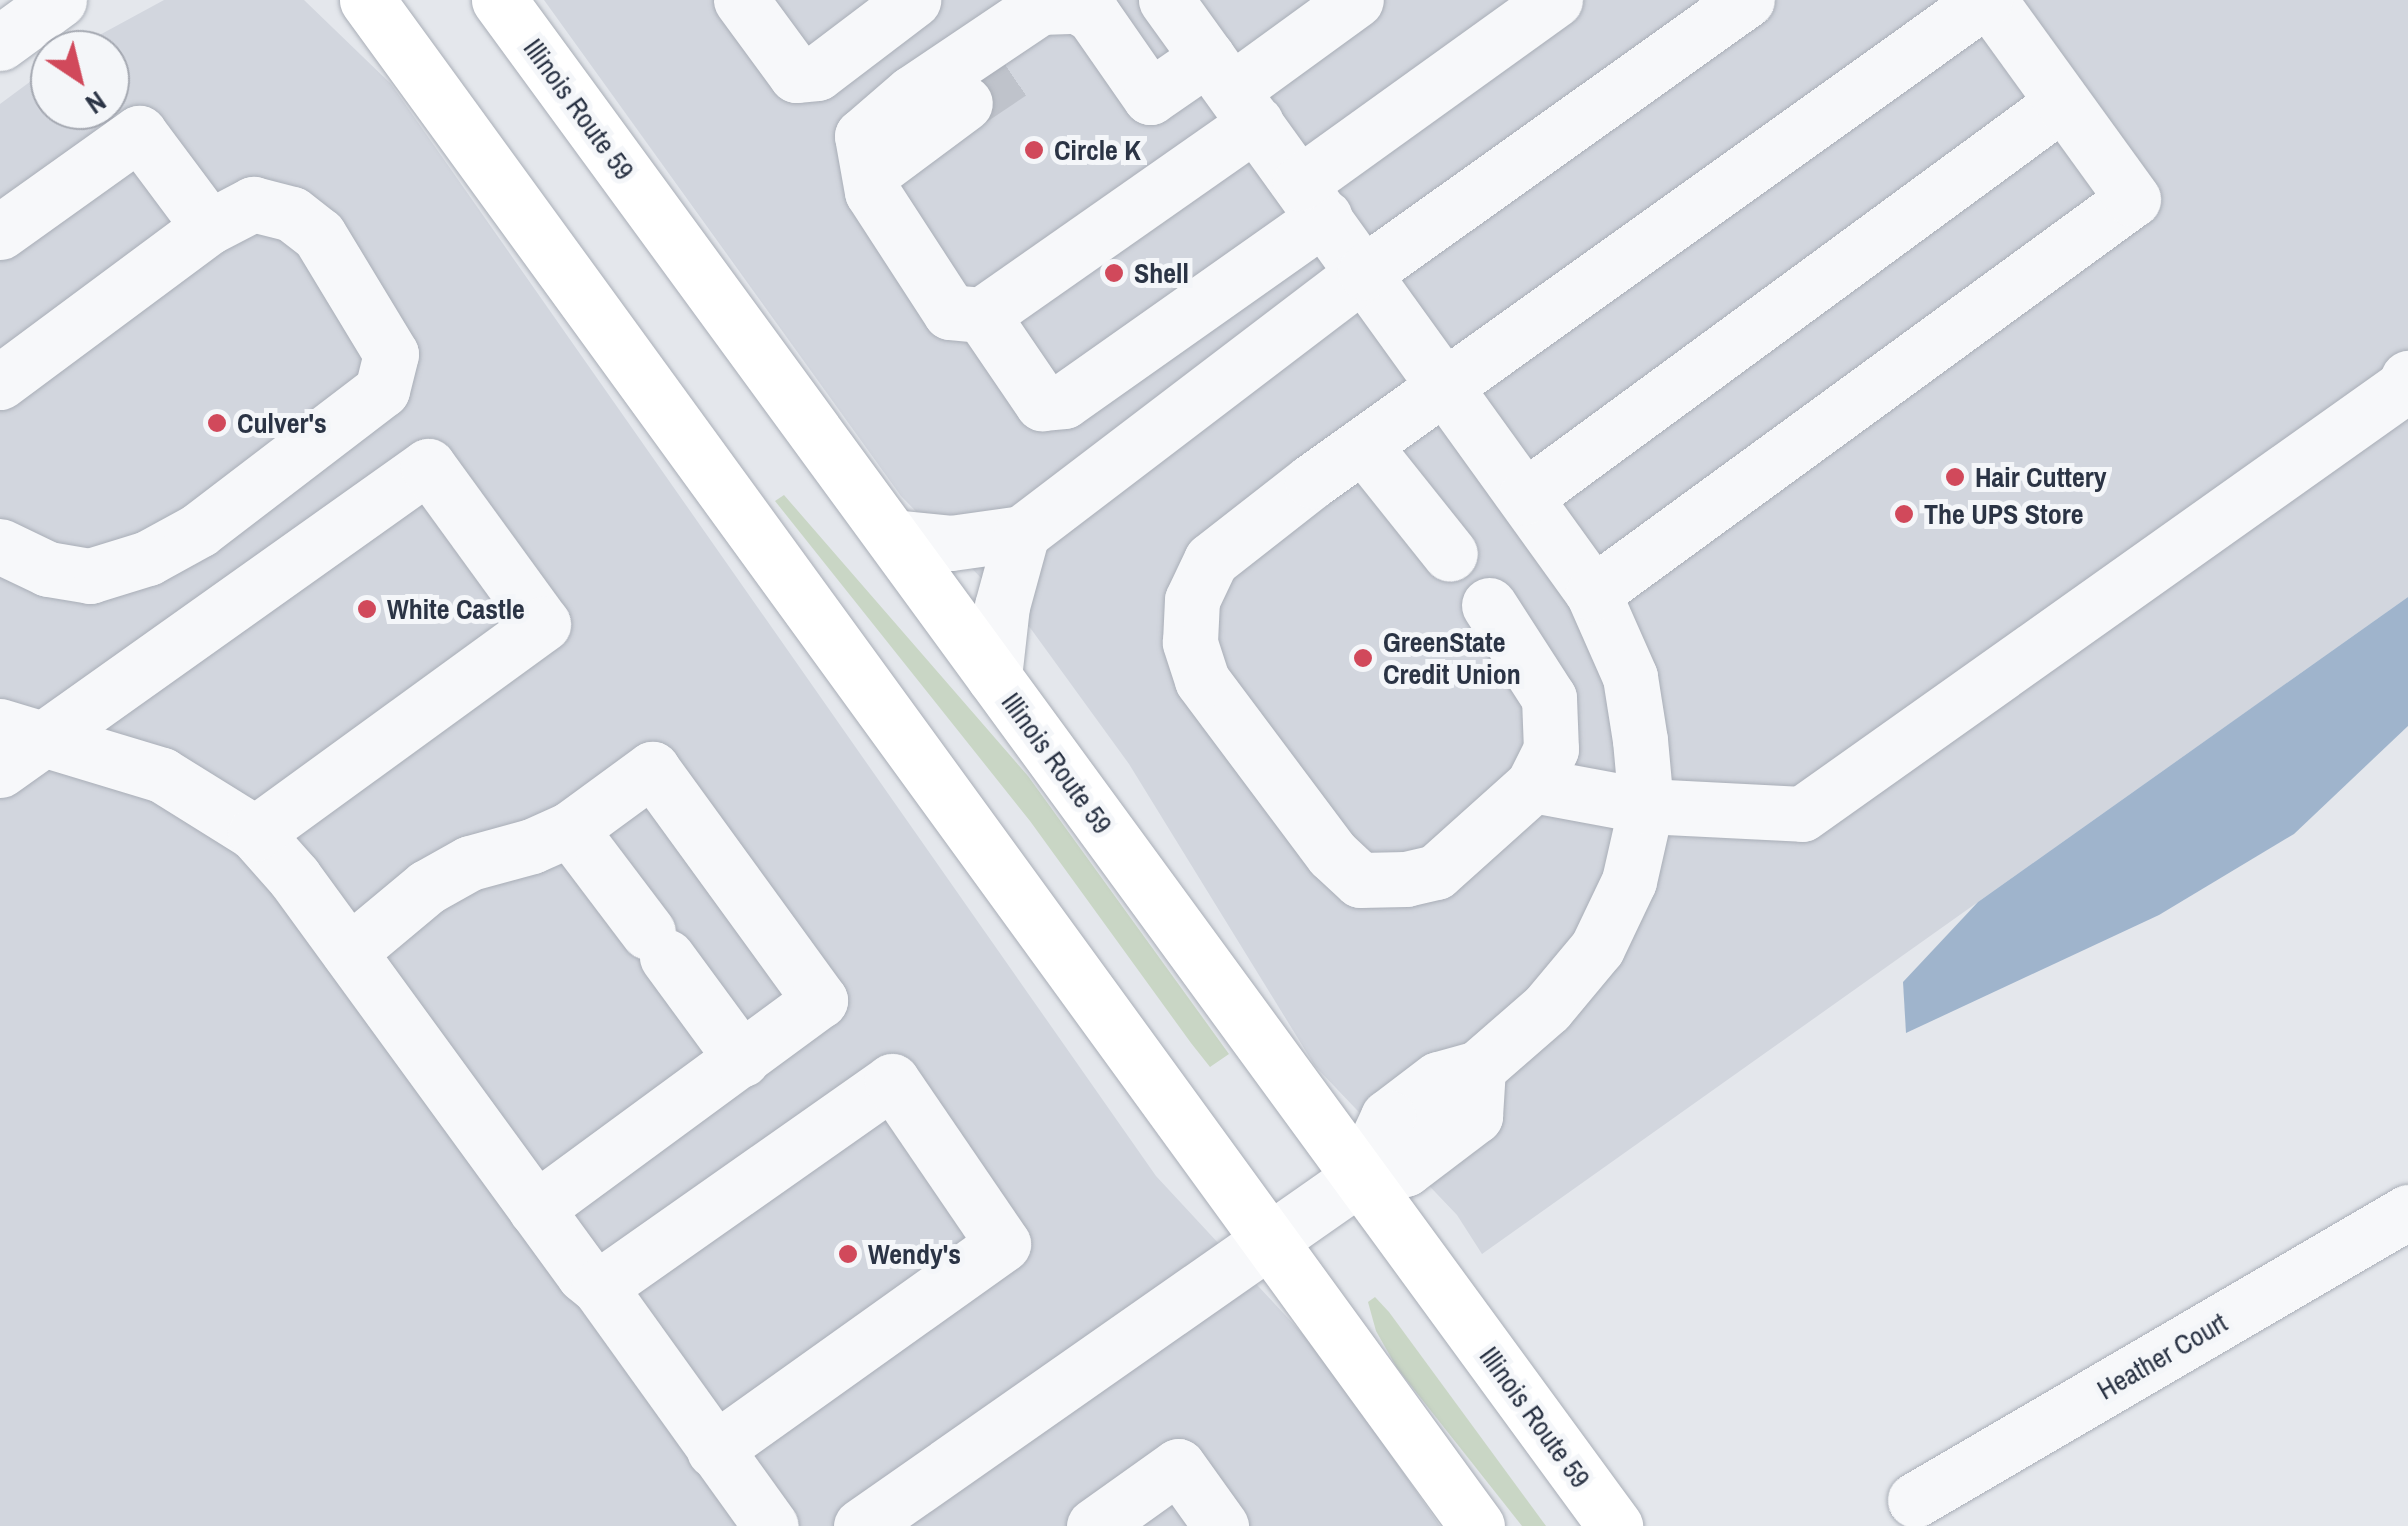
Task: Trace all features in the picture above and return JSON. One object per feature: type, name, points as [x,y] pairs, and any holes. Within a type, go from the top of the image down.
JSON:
[{"type":"main road","points":[[367,0],[1477,1526]]},
{"type":"main road","name":"Illinois Route 59","points":[[499,0],[1615,1526]]},
{"type":"street","points":[[0,43],[59,0]]},
{"type":"street","points":[[741,0],[796,76],[818,73],[913,0]]},
{"type":"street","points":[[861,1526],[1360,1177],[1388,1117],[1438,1079],[1478,1068],[1547,1008],[1597,948],[1628,881],[1646,806],[1630,677],[1593,592],[1166,0]]},
{"type":"street","points":[[1232,90],[1150,97],[1093,15],[1077,6],[1040,7],[912,92],[862,136],[872,192],[950,312],[982,315],[1232,90],[1356,0]]},
{"type":"street","points":[[982,315],[1042,403],[1064,401],[1555,0]]},
{"type":"street","points":[[893,537],[952,542],[1022,534],[1365,272],[1746,0]]},
{"type":"street","points":[[1489,605],[1549,698],[1552,750],[1533,785],[1436,872],[1406,879],[1360,880],[1332,854],[1202,680],[1190,642],[1192,600],[1211,560],[1362,445],[1987,0],[2133,200],[1593,592]]},
{"type":"street","points":[[1032,58],[1093,15]]},
{"type":"street","points":[[1525,497],[2062,102]]},
{"type":"street","points":[[869,175],[965,103]]},
{"type":"street","points":[[0,232],[139,133],[209,227]]},
{"type":"street","points":[[0,382],[209,227],[253,204],[292,214],[319,236],[391,354],[382,390],[199,530],[148,558],[90,576],[48,569],[0,546]]},
{"type":"street","points":[[1533,785],[1646,806],[1802,814],[2404,386],[2408,378]]},
{"type":"street","points":[[1362,445],[1450,554]]},
{"type":"street","points":[[14,745],[428,466],[543,624],[255,833]]},
{"type":"street","points":[[994,676],[1002,606],[1022,534]]},
{"type":"street","points":[[14,745],[162,776],[255,833],[349,952],[584,1275],[599,1286],[770,1526]]},
{"type":"street","points":[[349,952],[427,887],[470,863],[532,846],[570,829],[652,769],[820,1000],[535,1209]]},
{"type":"street","points":[[570,829],[742,1059]]},
{"type":"street","points":[[599,1286],[892,1081],[1003,1244],[714,1450]]},
{"type":"street","name":"Heather Court","points":[[1915,1500],[2408,1212]]},
{"type":"street","points":[[1094,1526],[1178,1466],[1221,1526]]},
{"type":"shaded area","points":[[164,0],[304,0],[391,84],[1156,1176],[1323,1356],[1440,1526],[0,1526],[0,104],[30,82],[30,130],[130,130],[130,30],[109,30]]},
{"type":"shaded area","points":[[544,0],[2408,0],[2408,597],[1482,1254],[1457,1215],[1315,1066],[1129,764],[1031,629],[901,496]]},
{"type":"green space","points":[[784,495],[1028,776],[1229,1054],[1210,1067],[1030,821],[775,501]]},
{"type":"green space","points":[[1375,1297],[1546,1526],[1522,1526],[1397,1368],[1376,1331],[1368,1302]]},
{"type":"water","points":[[2408,597],[2408,726],[2294,834],[2159,915],[1906,1033],[1903,982],[1978,902]]},
{"type":"tunnel","points":[[965,103],[1032,58]]},
{"type":"place","name":"Circle K","points":[[1034,150]]},
{"type":"place","name":"Shell","points":[[1114,273]]},
{"type":"place","name":"Culver's","points":[[217,423]]},
{"type":"place","name":"Hair Cuttery","points":[[1955,477]]},
{"type":"place","name":"The UPS Store","points":[[1904,514]]},
{"type":"place","name":"White Castle","points":[[367,609]]},
{"type":"place","name":"GreenState Credit Union","points":[[1363,658]]},
{"type":"place","name":"Wendy's","points":[[848,1254]]}]
